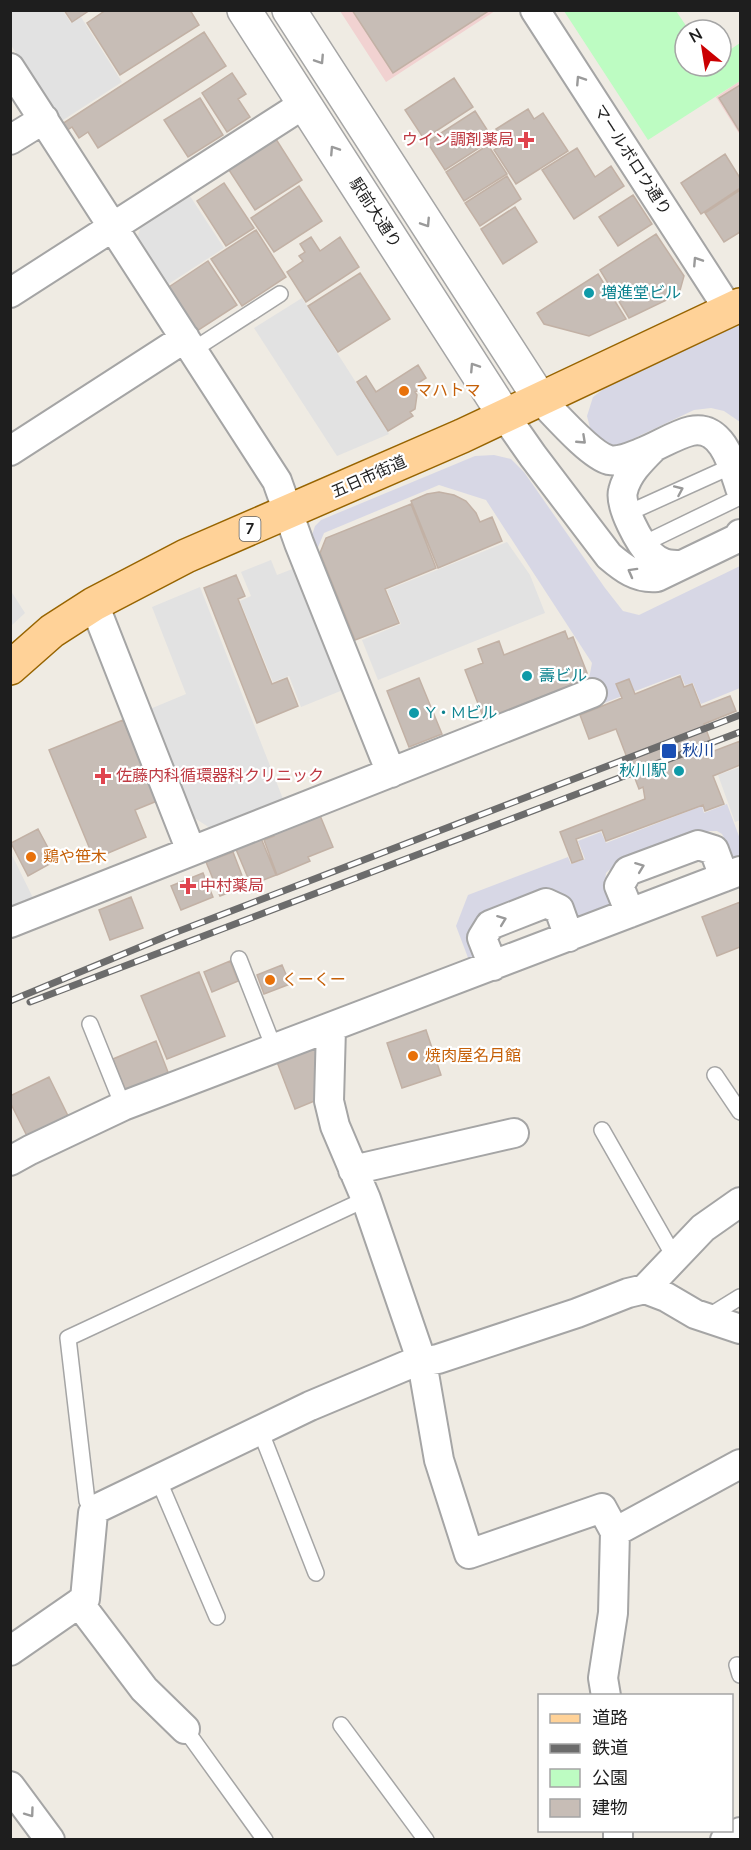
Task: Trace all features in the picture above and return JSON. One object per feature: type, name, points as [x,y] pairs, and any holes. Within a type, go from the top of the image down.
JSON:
[{"type":"main road","name":"五日市街道","points":[[10,668],[52,631],[94,604],[186,556],[505,416],[735,308]]},
{"type":"street","name":"駅前大通り","points":[[244,10],[505,416]]},
{"type":"street","points":[[289,10],[540,399],[592,450],[605,459],[620,460],[652,449],[693,430],[708,433],[717,438],[727,453],[736,477]]},
{"type":"street","name":"マールボロウ通り","points":[[535,10],[735,308]]},
{"type":"street","points":[[10,68],[32,90],[44,119],[277,482],[303,554],[391,773]]},
{"type":"street","points":[[10,293],[304,104]]},
{"type":"street","points":[[10,140],[44,119]]},
{"type":"street","points":[[10,451],[189,344]]},
{"type":"street","points":[[505,416],[609,555],[637,576],[657,577],[738,538],[741,534]]},
{"type":"street","points":[[652,449],[630,475],[622,493],[626,514],[651,555],[666,565],[681,565]]},
{"type":"street","points":[[94,604],[191,851]]},
{"type":"street","points":[[10,923],[592,693]]},
{"type":"street","points":[[10,1161],[123,1106],[331,1028],[732,874],[714,850],[698,845],[628,871],[619,886],[630,913]]},
{"type":"street","points":[[493,966],[482,938],[490,925],[535,907],[546,903],[559,909],[569,937]]},
{"type":"street","points":[[331,1028],[329,1101],[335,1126],[366,1199],[422,1362],[439,1460],[469,1554],[602,1509],[615,1532],[613,1612],[603,1678],[606,1694]]},
{"type":"street","points":[[353,1170],[514,1133]]},
{"type":"street","points":[[10,1651],[85,1599],[93,1513],[98,1508],[260,1430],[410,1364],[448,1355],[645,1289],[703,1227],[741,1202]]},
{"type":"street","points":[[645,1289],[706,1318],[741,1329]]},
{"type":"street","points":[[615,1532],[741,1464]]},
{"type":"street","points":[[79,1603],[144,1689],[184,1729]]},
{"type":"street","points":[[10,1786],[50,1839]]},
{"type":"street","points":[[726,1839],[741,1832]]},
{"type":"lane","points":[[189,344],[280,294]]},
{"type":"lane","points":[[626,514],[736,477]]},
{"type":"lane","points":[[643,544],[741,497]]},
{"type":"lane","points":[[239,959],[274,1048]]},
{"type":"lane","points":[[90,1024],[123,1106]]},
{"type":"lane","points":[[715,1076],[741,1112]]},
{"type":"lane","points":[[602,1130],[675,1258]]},
{"type":"lane","points":[[93,1513],[87,1501],[68,1338],[366,1199]]},
{"type":"lane","points":[[706,1318],[741,1297]]},
{"type":"lane","points":[[260,1430],[316,1573]]},
{"type":"lane","points":[[158,1479],[217,1617]]},
{"type":"lane","points":[[341,1725],[426,1839]]},
{"type":"lane","points":[[184,1729],[265,1839]]},
{"type":"shaded area","points":[[11,11],[63,11],[71,23],[81,17],[122,82],[60,122],[11,45]]},
{"type":"shaded area","points":[[340,11],[495,11],[386,82]]},
{"type":"shaded area","points":[[740,81],[740,135],[716,97]]},
{"type":"shaded area","points":[[188,193],[224,248],[167,285],[137,239],[142,222]]},
{"type":"shaded area","points":[[302,298],[389,434],[337,456],[254,328]]},
{"type":"shaded area","points":[[740,323],[740,422],[724,411],[711,408],[694,410],[620,445],[604,442],[595,436],[587,416],[593,397],[606,387]]},
{"type":"shaded area","points":[[494,455],[511,459],[524,472],[623,611],[639,615],[740,566],[740,688],[701,704],[693,683],[685,685],[680,674],[596,706],[588,684],[592,663],[486,500],[439,485],[324,533],[316,552],[311,538],[315,526],[321,520],[475,456]]},
{"type":"shaded area","points":[[507,542],[530,575],[545,613],[378,680],[362,640],[401,624],[387,590]]},
{"type":"shaded area","points":[[271,560],[277,575],[295,568],[343,690],[301,707],[289,676],[273,682],[240,601],[251,596],[241,572]]},
{"type":"shaded area","points":[[200,587],[283,799],[210,828],[193,817],[150,709],[186,694],[152,607]]},
{"type":"shaded area","points":[[11,591],[25,613],[10,626]]},
{"type":"shaded area","points":[[740,767],[740,820],[735,822],[718,775]]},
{"type":"shaded area","points":[[727,804],[740,839],[740,860],[734,857],[722,834],[710,831],[609,870],[606,873],[605,882],[614,906],[582,921],[545,894],[470,963],[456,926],[468,895],[568,857],[571,864],[585,859],[578,841],[601,832],[606,843],[702,806],[704,813]]},
{"type":"shaded area","points":[[10,851],[35,902],[10,911]]},
{"type":"green space","points":[[564,11],[676,11],[681,18],[673,18],[673,78],[733,78],[733,48],[740,43],[740,81],[648,140]]},
{"type":"building","points":[[64,10],[90,10],[72,22]]},
{"type":"building","points":[[106,10],[190,10],[199,25],[120,75],[87,23]]},
{"type":"building","points":[[352,10],[490,10],[393,73]]},
{"type":"building","points":[[204,32],[226,66],[98,148],[88,132],[79,138],[72,127],[66,131],[62,124]]},
{"type":"building","points":[[232,73],[246,94],[238,99],[250,117],[227,132],[202,93]]},
{"type":"building","points":[[454,78],[473,107],[424,139],[405,110]]},
{"type":"building","points":[[740,85],[740,132],[719,98]]},
{"type":"building","points":[[200,98],[223,135],[188,157],[164,120]]},
{"type":"building","points":[[528,109],[534,119],[543,113],[568,151],[516,184],[494,150],[505,143],[496,129]]},
{"type":"building","points":[[475,111],[493,139],[445,170],[427,142]]},
{"type":"building","points":[[274,136],[302,180],[255,210],[227,167]]},
{"type":"building","points":[[488,145],[507,174],[464,201],[446,172]]},
{"type":"building","points":[[577,148],[595,177],[611,166],[624,186],[574,219],[542,170]]},
{"type":"building","points":[[725,154],[740,178],[740,188],[701,214],[681,183]]},
{"type":"building","points":[[507,176],[521,199],[480,226],[465,203]]},
{"type":"building","points":[[224,183],[254,228],[226,246],[197,201]]},
{"type":"building","points":[[299,186],[322,221],[274,252],[251,218]]},
{"type":"building","points":[[740,190],[740,232],[724,242],[705,213]]},
{"type":"building","points":[[633,195],[652,224],[618,246],[599,217]]},
{"type":"building","points":[[515,207],[537,242],[503,264],[481,229]]},
{"type":"building","points":[[256,230],[286,277],[242,306],[211,259]]},
{"type":"building","points":[[656,234],[684,276],[679,294],[629,318],[600,270]]},
{"type":"building","points":[[311,237],[320,251],[340,237],[359,267],[306,302],[287,272],[303,261],[299,256],[305,252],[300,244]]},
{"type":"building","points":[[208,261],[237,305],[197,331],[169,287]]},
{"type":"building","points":[[360,273],[390,319],[338,352],[308,306]]},
{"type":"building","name":"増進堂ビル","points":[[598,274],[626,319],[589,336],[544,324],[537,313]]},
{"type":"building","points":[[418,365],[426,378],[418,383],[422,388],[415,392],[417,395],[415,409],[410,412],[413,416],[388,431],[357,382],[366,376],[376,392]]},
{"type":"building","points":[[439,492],[454,495],[466,501],[480,522],[492,517],[502,541],[438,568],[411,501]]},
{"type":"building","points":[[411,504],[436,568],[385,589],[399,623],[355,640],[320,553],[326,538]]},
{"type":"building","points":[[236,575],[245,596],[238,599],[272,684],[287,678],[298,706],[257,723],[204,588]]},
{"type":"building","name":"壽ビル","points":[[565,631],[568,639],[573,637],[587,673],[585,680],[484,719],[465,670],[483,663],[478,649],[499,641],[504,655]]},
{"type":"building","name":"秋川駅","points":[[680,676],[684,687],[692,684],[701,707],[730,696],[736,711],[704,724],[714,751],[740,741],[740,765],[713,776],[724,804],[705,811],[703,805],[606,841],[602,830],[576,839],[583,859],[572,863],[560,832],[645,799],[643,787],[639,789],[616,729],[589,739],[580,715],[622,698],[616,684],[629,679],[635,694]]},
{"type":"building","name":"Y・Mビル","points":[[419,678],[442,734],[409,747],[387,691]]},
{"type":"building","name":"佐藤内科循環器科クリニック","points":[[123,720],[157,801],[135,810],[146,837],[94,859],[49,750]]},
{"type":"building","points":[[319,813],[333,847],[308,857],[310,861],[277,875],[264,840],[274,836],[272,832]]},
{"type":"building","points":[[38,829],[55,861],[28,876],[11,843]]},
{"type":"building","points":[[261,838],[276,875],[251,885],[235,847]]},
{"type":"building","points":[[233,852],[246,886],[220,896],[206,862]]},
{"type":"building","points":[[203,873],[213,897],[181,910],[171,886]]},
{"type":"building","points":[[131,897],[143,928],[110,940],[99,910]]},
{"type":"building","points":[[740,902],[740,947],[717,956],[702,917]]},
{"type":"building","points":[[230,961],[238,981],[212,992],[204,972]]},
{"type":"building","points":[[282,965],[290,984],[264,994],[257,975]]},
{"type":"building","points":[[199,972],[225,1036],[167,1059],[141,996]]},
{"type":"building","points":[[426,1030],[441,1075],[402,1088],[387,1043]]},
{"type":"building","points":[[156,1041],[171,1080],[126,1091],[113,1059]]},
{"type":"building","points":[[322,1044],[317,1100],[295,1109],[277,1062]]},
{"type":"building","points":[[49,1077],[70,1120],[29,1140],[10,1102],[10,1096]]},
{"type":"railway","points":[[10,1001],[174,933],[740,715]]},
{"type":"railway","points":[[30,1002],[740,732]]},
{"type":"place","name":"ウイン調剤薬局","points":[[526,140]]},
{"type":"place","name":"増進堂ビル","points":[[589,293]]},
{"type":"place","name":"マハトマ","points":[[404,391]]},
{"type":"place","name":"壽ビル","points":[[527,676]]},
{"type":"place","name":"Y・Mビル","points":[[414,713]]},
{"type":"place","name":"秋川","points":[[669,751]]},
{"type":"place","name":"秋川駅","points":[[679,771]]},
{"type":"place","name":"佐藤内科循環器科クリニック","points":[[103,776]]},
{"type":"place","name":"鶏や笹木","points":[[31,857]]},
{"type":"place","name":"中村薬局","points":[[188,886]]},
{"type":"place","name":"くーくー","points":[[270,980]]},
{"type":"place","name":"焼肉屋名月館","points":[[413,1056]]}]
